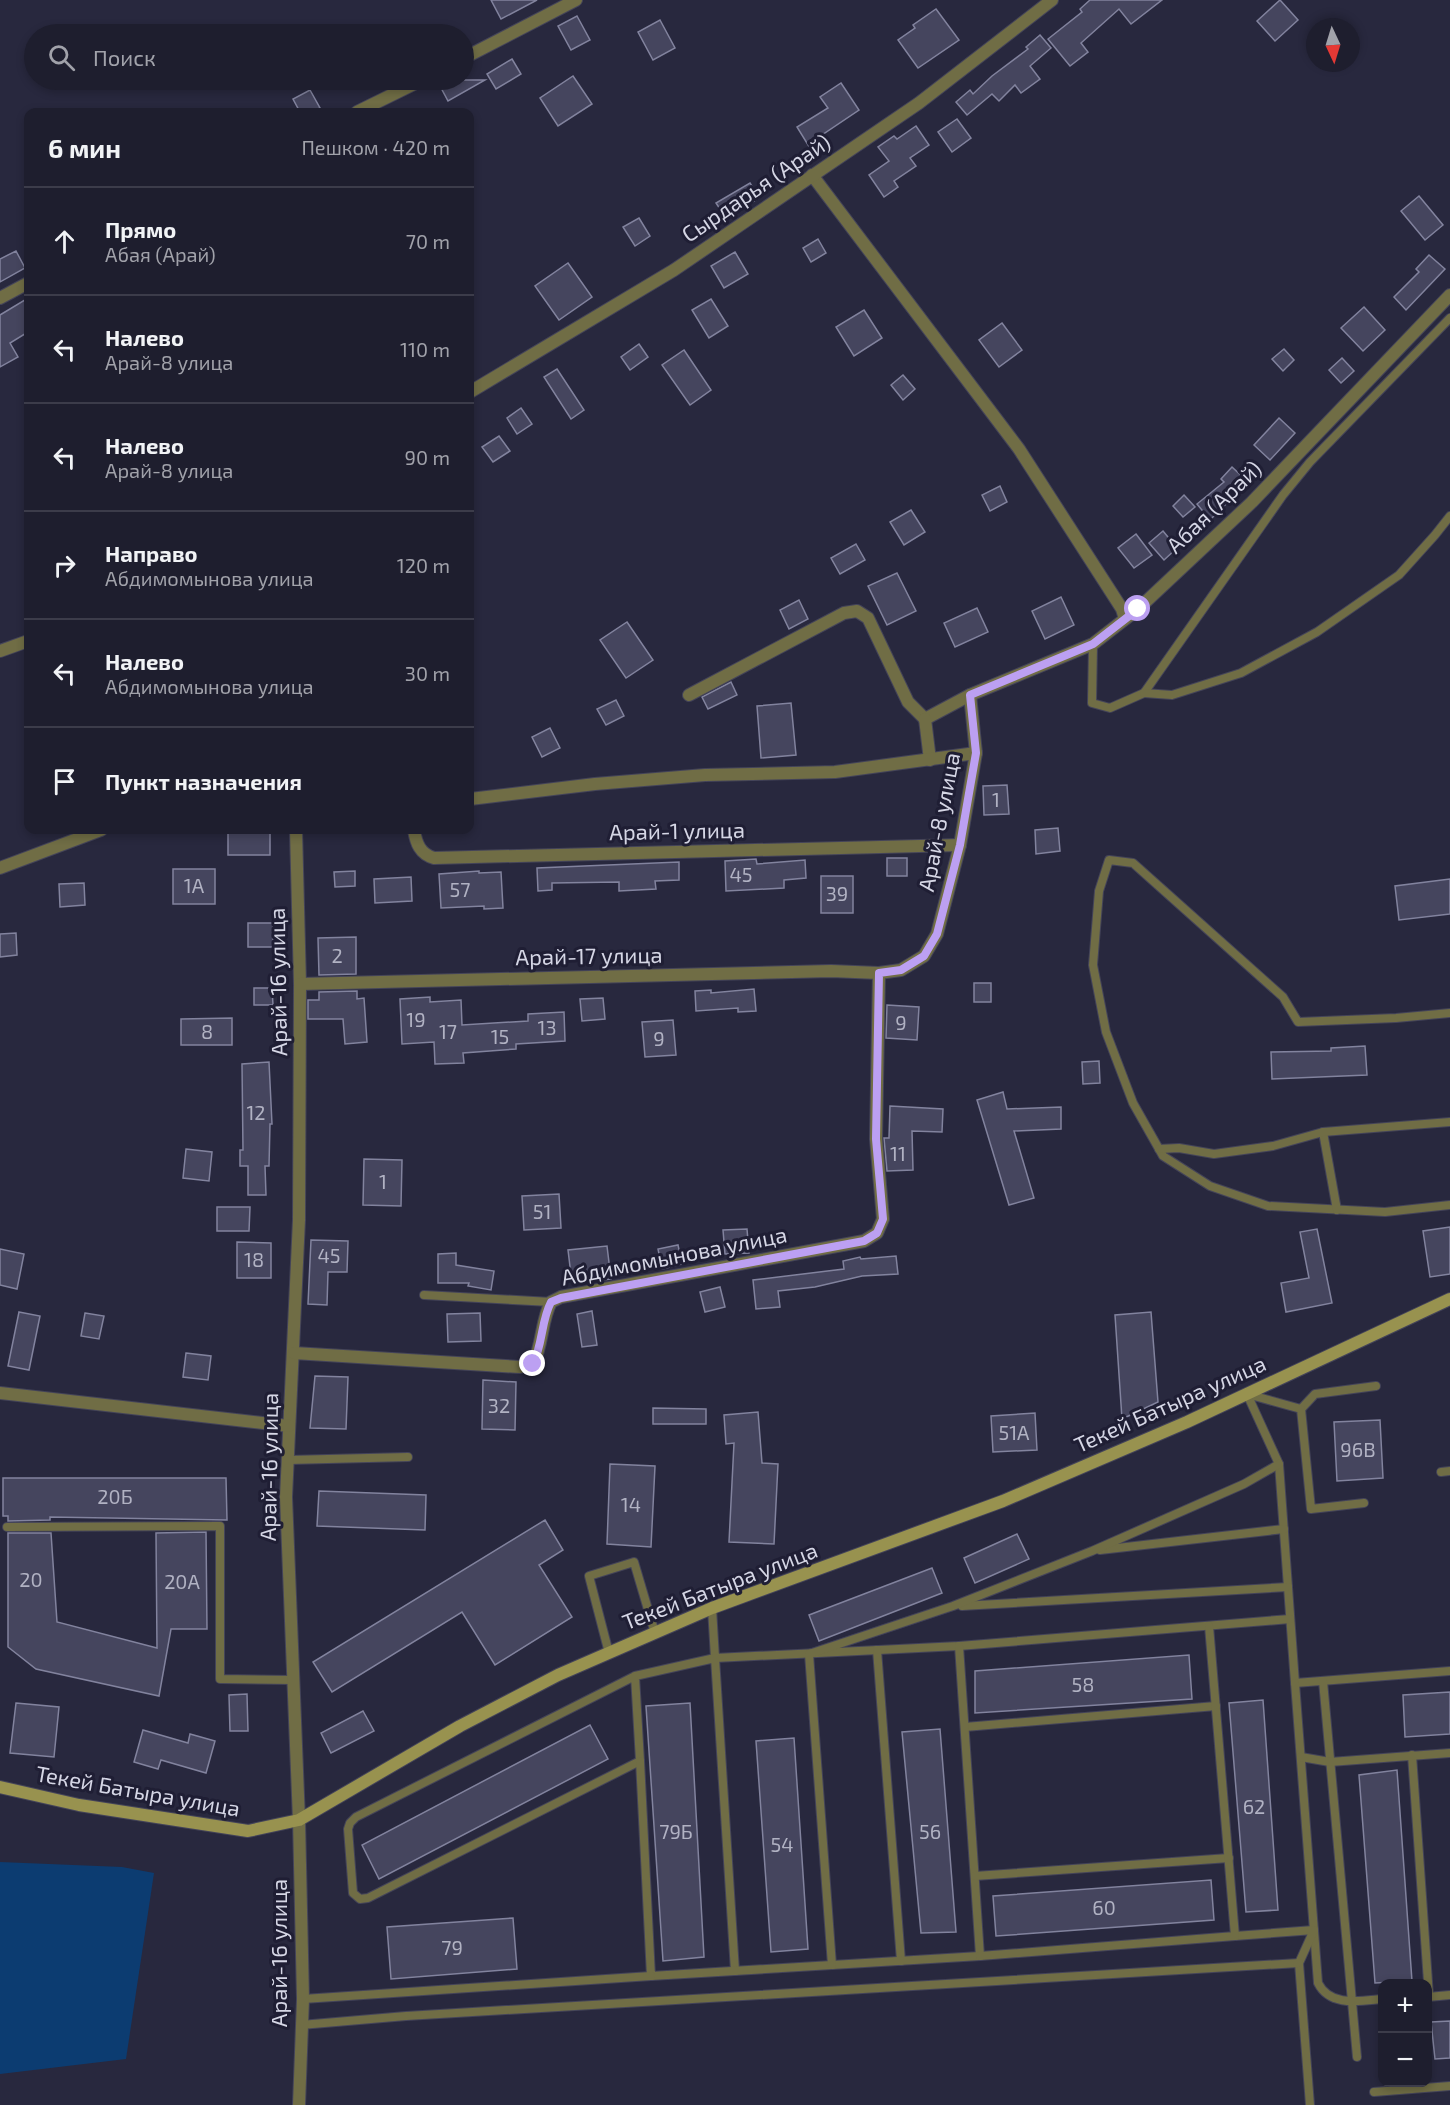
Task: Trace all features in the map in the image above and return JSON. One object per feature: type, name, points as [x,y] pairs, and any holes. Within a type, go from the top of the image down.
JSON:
[{"type":"street","points":[[474,53],[576,0]]},
{"type":"street","name":"Сырдарья (Арай)","points":[[474,390],[674,270],[919,103],[1052,0]]},
{"type":"street","points":[[365,108],[402,90]]},
{"type":"street","points":[[812,175],[1019,449],[1122,609],[1125,619]]},
{"type":"street","points":[[0,298],[24,285]]},
{"type":"street","name":"Абая (Арай)","points":[[970,695],[1093,644],[1138,609],[1252,502],[1450,295]]},
{"type":"street","points":[[689,695],[844,613],[857,611],[868,618],[908,702],[925,719],[930,759]]},
{"type":"street","points":[[0,651],[24,642]]},
{"type":"street","points":[[925,719],[970,695]]},
{"type":"street","name":"Арай-8 улица","points":[[879,973],[901,970],[924,956],[937,934],[960,845],[976,753],[970,695]]},
{"type":"street","points":[[474,799],[595,784],[705,775],[836,772],[976,753]]},
{"type":"street","points":[[0,867],[90,834]]},
{"type":"street","name":"Арай-16 улица","points":[[296,834],[300,984],[299,1220],[286,1497],[299,1820],[303,1999],[299,2105]]},
{"type":"street","name":"Арай-1 улица","points":[[415,834],[425,856],[434,858],[960,845]]},
{"type":"street","name":"Арай-17 улица","points":[[300,984],[831,971],[879,973]]},
{"type":"street","name":"Абдимомынова улица","points":[[294,1353],[520,1367],[533,1364],[538,1353],[546,1311],[551,1302],[561,1298],[864,1241],[877,1233],[883,1219],[876,1139],[879,973]]},
{"type":"street","name":"Текей Батыра улица","points":[[0,1787],[79,1805],[248,1831],[299,1820],[460,1726],[558,1675],[712,1608],[1003,1501],[1247,1394],[1450,1299]]},
{"type":"street","points":[[0,1393],[289,1426]]},
{"type":"lane","points":[[1144,693],[1283,495],[1310,462],[1450,318]]},
{"type":"lane","points":[[1093,644],[1092,703],[1110,708],[1144,693],[1172,695],[1241,673],[1317,632],[1399,576],[1450,516]]},
{"type":"lane","points":[[1450,1013],[1298,1022],[1283,997],[1133,862],[1109,860],[1099,891],[1093,965],[1106,1032],[1133,1103],[1163,1156],[1210,1186],[1269,1206],[1385,1212],[1450,1205]]},
{"type":"lane","points":[[1159,1149],[1179,1148],[1214,1154],[1273,1146],[1323,1132],[1450,1122]]},
{"type":"lane","points":[[1323,1132],[1336,1210]]},
{"type":"lane","points":[[424,1295],[551,1302]]},
{"type":"lane","points":[[1364,1503],[1311,1509],[1301,1409],[1315,1394],[1376,1386]]},
{"type":"lane","points":[[1247,1394],[1301,1409]]},
{"type":"lane","points":[[1247,1394],[1279,1464],[1318,1983],[1323,1992],[1333,1999],[1351,2001],[1378,1999]]},
{"type":"lane","points":[[288,1460],[408,1456]]},
{"type":"lane","points":[[809,1654],[953,1606],[1092,1551],[1244,1484],[1279,1464]]},
{"type":"lane","points":[[7,1527],[220,1526],[220,1679],[293,1680]]},
{"type":"lane","points":[[1092,1551],[1284,1530]]},
{"type":"lane","points":[[609,1653],[588,1576],[634,1562],[655,1633]]},
{"type":"lane","points":[[953,1606],[1288,1587]]},
{"type":"lane","points":[[712,1608],[735,1971]]},
{"type":"lane","points":[[640,1761],[368,1898],[360,1899],[353,1893],[348,1829],[356,1817],[635,1676],[715,1658],[959,1646],[1290,1619]]},
{"type":"lane","points":[[1209,1626],[1235,1935]]},
{"type":"lane","points":[[959,1646],[980,1956]]},
{"type":"lane","points":[[877,1650],[901,1961]]},
{"type":"lane","points":[[809,1654],[832,1965]]},
{"type":"lane","points":[[1295,1683],[1450,1671]]},
{"type":"lane","points":[[635,1676],[651,1976]]},
{"type":"lane","points":[[1323,1681],[1357,2057]]},
{"type":"lane","points":[[964,1727],[1216,1706]]},
{"type":"lane","points":[[1301,1757],[1330,1762],[1450,1753]]},
{"type":"lane","points":[[1412,1755],[1427,1979]]},
{"type":"lane","points":[[975,1876],[1229,1858]]},
{"type":"lane","points":[[303,1999],[980,1956],[1314,1930]]},
{"type":"lane","points":[[1311,2105],[1299,1963],[1314,1930]]},
{"type":"lane","points":[[301,2025],[441,2014],[1299,1963]]},
{"type":"lane","points":[[1432,1997],[1450,1995]]},
{"type":"lane","points":[[1374,2092],[1450,2086]]},
{"type":"water","points":[[0,1862],[122,1867],[154,1873],[126,2059],[0,2074]]},
{"type":"building","points":[[491,0],[537,0],[501,19]]},
{"type":"building","points":[[1090,0],[1162,0],[1131,24],[1119,9],[1081,43],[1088,52],[1070,66],[1048,39],[1082,12],[1080,9]]},
{"type":"building","points":[[1280,0],[1298,20],[1275,41],[1257,21]]},
{"type":"building","points":[[936,9],[959,40],[918,68],[898,40],[915,28],[913,25]]},
{"type":"building","points":[[577,16],[590,40],[571,50],[558,26]]},
{"type":"building","points":[[660,20],[675,48],[653,60],[638,32]]},
{"type":"building","points":[[1040,35],[1051,48],[1030,66],[1040,79],[1021,93],[1015,85],[999,101],[992,94],[967,115],[956,102],[970,90],[973,94],[992,76],[1028,49],[1026,47]]},
{"type":"building","points":[[512,59],[521,74],[496,89],[487,74]]},
{"type":"building","points":[[573,76],[592,104],[558,126],[540,98]]},
{"type":"building","points":[[474,80],[485,80],[474,86]]},
{"type":"building","points":[[841,83],[859,110],[822,135],[827,144],[813,153],[797,127],[828,108],[820,97]]},
{"type":"building","points":[[310,90],[320,108],[298,108],[293,99]]},
{"type":"building","points":[[442,90],[467,90],[448,101]]},
{"type":"building","points":[[957,119],[971,138],[952,152],[938,132]]},
{"type":"building","points":[[916,126],[929,145],[910,158],[916,166],[894,181],[898,187],[884,197],[869,175],[889,161],[878,147],[894,136],[897,139]]},
{"type":"building","points":[[750,183],[759,198],[726,218],[716,203]]},
{"type":"building","points":[[1419,196],[1443,225],[1425,240],[1401,211]]},
{"type":"building","points":[[639,218],[650,236],[635,246],[623,227]]},
{"type":"building","points":[[818,239],[826,253],[811,262],[803,248]]},
{"type":"building","points":[[16,251],[24,269],[0,282],[0,259]]},
{"type":"building","points":[[735,252],[748,274],[724,288],[711,266]]},
{"type":"building","points":[[1429,255],[1445,269],[1406,310],[1394,297],[1419,272],[1416,269]]},
{"type":"building","points":[[568,263],[592,297],[559,320],[535,286]]},
{"type":"building","points":[[711,299],[728,326],[709,338],[692,310]]},
{"type":"building","points":[[24,300],[24,334],[10,343],[18,357],[0,367],[0,315]]},
{"type":"building","points":[[1364,307],[1385,330],[1363,351],[1341,328]]},
{"type":"building","points":[[864,310],[882,338],[854,356],[836,327]]},
{"type":"building","points":[[1002,323],[1022,350],[999,367],[979,340]]},
{"type":"building","points":[[639,344],[648,357],[630,370],[621,357]]},
{"type":"building","points":[[1284,349],[1294,360],[1283,371],[1272,359]]},
{"type":"building","points":[[684,350],[711,390],[690,405],[662,365]]},
{"type":"building","points":[[1342,358],[1354,371],[1341,383],[1329,370]]},
{"type":"building","points":[[557,369],[584,410],[571,419],[544,377]]},
{"type":"building","points":[[903,375],[915,389],[903,400],[891,385]]},
{"type":"building","points":[[521,408],[532,424],[517,434],[507,418]]},
{"type":"building","points":[[1279,418],[1295,433],[1270,460],[1254,445]]},
{"type":"building","points":[[499,436],[510,451],[493,462],[482,447]]},
{"type":"building","points":[[1232,467],[1248,482],[1210,520],[1197,504],[1224,482],[1221,479]]},
{"type":"building","points":[[1000,486],[1007,502],[990,511],[982,495]]},
{"type":"building","points":[[1184,495],[1195,507],[1183,517],[1173,506]]},
{"type":"building","points":[[911,510],[925,532],[904,545],[890,522]]},
{"type":"building","points":[[1163,531],[1177,548],[1164,560],[1149,543]]},
{"type":"building","points":[[1136,534],[1152,555],[1134,568],[1118,548]]},
{"type":"building","points":[[856,544],[865,560],[840,574],[831,558]]},
{"type":"building","points":[[897,573],[916,611],[887,625],[868,586]]},
{"type":"building","points":[[1061,597],[1074,625],[1045,639],[1032,611]]},
{"type":"building","points":[[799,600],[808,619],[789,629],[780,610]]},
{"type":"building","points":[[977,608],[988,632],[955,647],[944,623]]},
{"type":"building","points":[[627,622],[653,660],[626,678],[600,640]]},
{"type":"building","points":[[731,682],[737,695],[708,709],[702,697]]},
{"type":"building","points":[[616,700],[624,716],[606,725],[597,709]]},
{"type":"building","points":[[791,703],[796,755],[761,758],[757,706]]},
{"type":"building","points":[[550,728],[560,748],[542,757],[532,737]]},
{"type":"building","points":[[1007,785],[1009,814],[984,815],[983,786]]},
{"type":"building","points":[[1058,828],[1060,851],[1036,854],[1035,830]]},
{"type":"building","points":[[228,834],[270,834],[270,855],[228,855]]},
{"type":"building","points":[[887,858],[907,858],[907,876],[887,876]]},
{"type":"building","points":[[756,859],[757,864],[805,860],[806,878],[784,880],[784,888],[726,891],[725,861]]},
{"type":"building","points":[[679,862],[679,880],[655,881],[656,889],[619,891],[619,882],[552,883],[552,890],[538,891],[537,868]]},
{"type":"building","points":[[173,869],[215,869],[215,904],[173,904]]},
{"type":"building","points":[[355,871],[355,886],[335,887],[334,872]]},
{"type":"building","points":[[479,871],[479,873],[501,872],[503,908],[484,909],[484,906],[441,908],[439,874]]},
{"type":"building","points":[[821,876],[853,876],[853,913],[821,913]]},
{"type":"building","points":[[411,877],[412,901],[375,903],[374,879]]},
{"type":"building","points":[[1450,879],[1450,914],[1399,920],[1395,886]]},
{"type":"building","points":[[84,883],[85,905],[60,907],[59,884]]},
{"type":"building","points":[[248,923],[273,923],[273,947],[248,947]]},
{"type":"building","points":[[16,933],[17,955],[0,957],[0,934]]},
{"type":"building","points":[[356,937],[356,974],[319,975],[318,938]]},
{"type":"building","points":[[974,983],[991,983],[991,1002],[974,1002]]},
{"type":"building","points":[[254,988],[272,988],[273,1005],[254,1005]]},
{"type":"building","points":[[754,989],[756,1011],[738,1012],[738,1008],[696,1011],[695,991],[711,990],[711,993]]},
{"type":"building","points":[[357,991],[357,999],[364,998],[367,1042],[345,1044],[343,1019],[308,1019],[308,1000],[319,1000],[319,992]]},
{"type":"building","points":[[430,997],[430,1002],[461,1000],[462,1025],[528,1021],[528,1014],[564,1012],[565,1041],[516,1044],[516,1049],[463,1053],[464,1063],[435,1064],[434,1042],[402,1044],[400,999]]},
{"type":"building","points":[[603,998],[605,1019],[582,1021],[580,999]]},
{"type":"building","points":[[887,1005],[919,1007],[917,1040],[886,1038]]},
{"type":"building","points":[[232,1018],[232,1045],[181,1045],[181,1019]]},
{"type":"building","points":[[673,1020],[676,1055],[645,1057],[642,1022]]},
{"type":"building","points":[[1365,1046],[1367,1075],[1272,1079],[1271,1052],[1331,1051],[1331,1048]]},
{"type":"building","points":[[1099,1061],[1100,1083],[1083,1084],[1082,1062]]},
{"type":"building","points":[[269,1062],[272,1124],[270,1124],[269,1166],[265,1166],[266,1195],[248,1195],[248,1166],[240,1166],[240,1150],[243,1150],[242,1064]]},
{"type":"building","points":[[1003,1092],[1007,1109],[1061,1107],[1061,1129],[1014,1131],[1034,1198],[1009,1205],[977,1100]]},
{"type":"building","points":[[890,1106],[943,1109],[942,1132],[912,1131],[913,1170],[887,1171],[884,1138],[889,1138]]},
{"type":"building","points":[[186,1149],[212,1152],[209,1181],[183,1178]]},
{"type":"building","points":[[364,1159],[402,1160],[401,1206],[363,1205]]},
{"type":"building","points":[[559,1194],[561,1228],[524,1230],[522,1196]]},
{"type":"building","points":[[217,1207],[250,1207],[249,1231],[217,1231]]},
{"type":"building","points":[[1450,1227],[1450,1274],[1430,1277],[1423,1231]]},
{"type":"building","points":[[747,1229],[749,1253],[725,1254],[723,1230]]},
{"type":"building","points":[[1317,1229],[1332,1303],[1286,1312],[1281,1283],[1309,1278],[1300,1232]]},
{"type":"building","points":[[311,1240],[348,1241],[347,1272],[328,1272],[327,1305],[308,1304]]},
{"type":"building","points":[[237,1242],[271,1243],[271,1278],[237,1278]]},
{"type":"building","points":[[678,1245],[682,1264],[662,1269],[658,1249]]},
{"type":"building","points":[[607,1246],[611,1279],[572,1283],[568,1250]]},
{"type":"building","points":[[0,1249],[24,1254],[17,1289],[0,1285]]},
{"type":"building","points":[[456,1253],[456,1265],[494,1271],[491,1290],[468,1286],[469,1283],[438,1283],[438,1254]]},
{"type":"building","points":[[896,1256],[898,1274],[862,1276],[815,1287],[778,1291],[780,1307],[756,1309],[753,1280],[844,1269],[843,1261],[860,1257],[861,1259]]},
{"type":"building","points":[[720,1287],[725,1307],[705,1312],[700,1292]]},
{"type":"building","points":[[592,1311],[597,1345],[582,1347],[577,1314]]},
{"type":"building","points":[[19,1312],[40,1316],[29,1370],[8,1366]]},
{"type":"building","points":[[1151,1312],[1158,1402],[1122,1419],[1115,1315]]},
{"type":"building","points":[[85,1313],[104,1316],[99,1339],[81,1336]]},
{"type":"building","points":[[480,1313],[481,1341],[448,1342],[447,1314]]},
{"type":"building","points":[[186,1353],[211,1356],[208,1380],[183,1377]]},
{"type":"building","points":[[315,1376],[348,1377],[346,1429],[310,1428]]},
{"type":"building","points":[[483,1380],[516,1382],[515,1430],[482,1429]]},
{"type":"building","points":[[653,1408],[706,1409],[706,1424],[653,1424]]},
{"type":"building","points":[[758,1412],[762,1463],[778,1464],[774,1544],[729,1542],[734,1443],[726,1444],[724,1415]]},
{"type":"building","points":[[1035,1413],[1037,1450],[993,1452],[991,1416]]},
{"type":"building","points":[[1380,1420],[1383,1478],[1337,1481],[1334,1422]]},
{"type":"building","points":[[610,1464],[655,1466],[651,1547],[607,1544]]},
{"type":"building","points":[[3,1478],[226,1478],[227,1520],[50,1517],[50,1520],[8,1521],[8,1516],[3,1516]]},
{"type":"building","points":[[319,1491],[426,1495],[425,1530],[317,1526]]},
{"type":"building","points":[[545,1520],[563,1550],[539,1565],[572,1617],[495,1665],[462,1612],[332,1692],[313,1662]]},
{"type":"building","points":[[206,1532],[207,1629],[171,1629],[159,1696],[36,1669],[8,1647],[8,1533],[51,1533],[57,1622],[157,1648],[156,1533]]},
{"type":"building","points":[[1017,1534],[1029,1559],[975,1583],[964,1558]]},
{"type":"building","points":[[932,1568],[942,1593],[819,1641],[809,1615]]},
{"type":"building","points":[[1189,1655],[1192,1699],[975,1713],[975,1671]]},
{"type":"building","points":[[1450,1692],[1450,1734],[1405,1737],[1403,1695]]},
{"type":"building","points":[[247,1694],[248,1731],[230,1731],[229,1695]]},
{"type":"building","points":[[1263,1700],[1278,1910],[1246,1912],[1229,1703]]},
{"type":"building","points":[[16,1703],[59,1707],[54,1757],[10,1753]]},
{"type":"building","points":[[690,1703],[704,1957],[663,1961],[646,1706]]},
{"type":"building","points":[[363,1711],[374,1731],[331,1753],[321,1733]]},
{"type":"building","points":[[590,1725],[608,1759],[379,1879],[362,1845]]},
{"type":"building","points":[[940,1729],[956,1932],[921,1933],[902,1732]]},
{"type":"building","points":[[143,1730],[188,1743],[190,1734],[215,1741],[206,1773],[161,1760],[158,1769],[134,1762]]},
{"type":"building","points":[[794,1738],[808,1949],[771,1952],[756,1741]]},
{"type":"building","points":[[1397,1770],[1412,1979],[1378,1979],[1378,1983],[1375,1983],[1359,1775]]},
{"type":"building","points":[[1211,1880],[1214,1920],[996,1936],[993,1896]]},
{"type":"building","points":[[513,1918],[517,1969],[391,1979],[387,1927]]},
{"type":"building","points":[[1450,2021],[1450,2058],[1435,2059],[1432,2022]]},
{"type":"route","points":[[533,1364],[538,1353],[546,1311],[551,1302],[561,1298],[864,1241],[877,1233],[883,1219],[876,1139],[879,973],[901,970],[924,956],[937,934],[960,845],[976,753],[970,695],[1093,644],[1138,609]]}]
